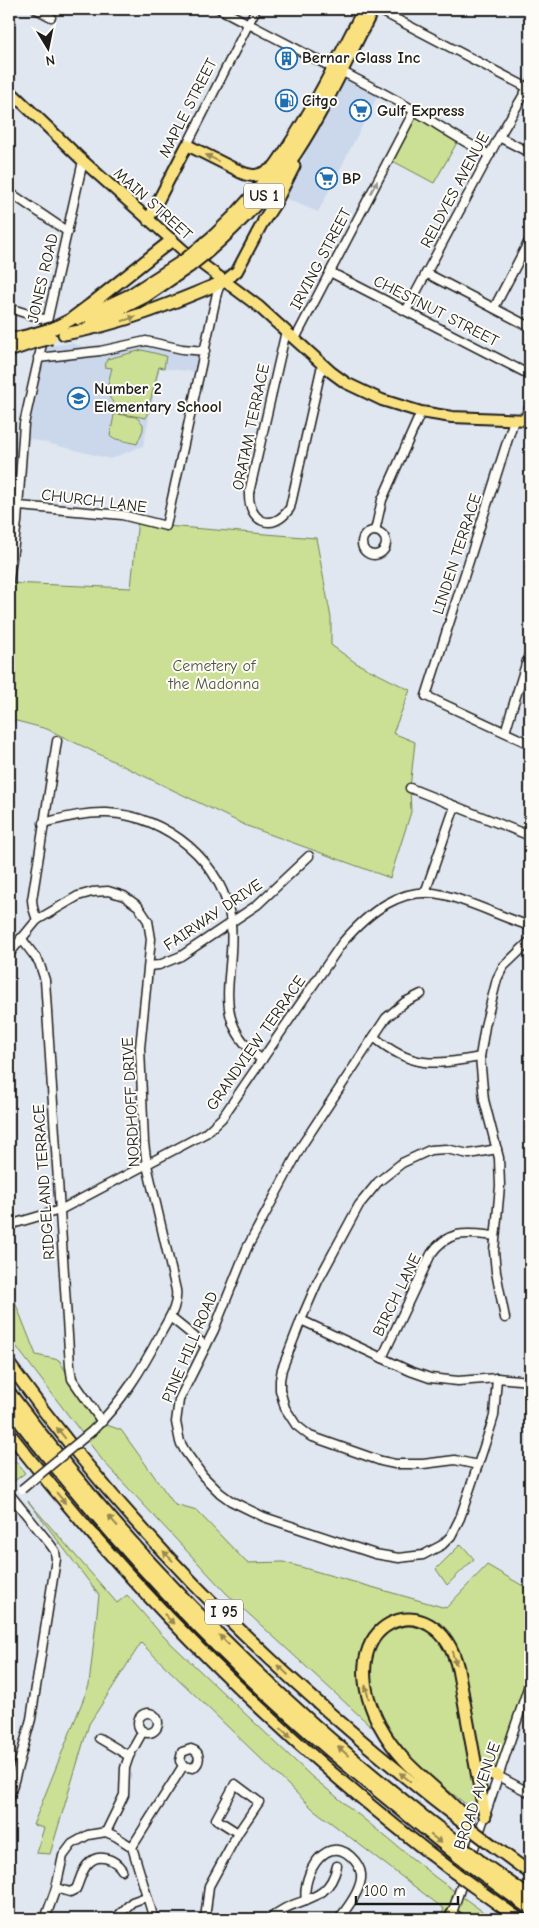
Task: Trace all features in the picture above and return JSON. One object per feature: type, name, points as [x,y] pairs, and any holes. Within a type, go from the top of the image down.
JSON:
[{"type":"highway","name":"US 1","points":[[9,351],[96,312],[186,264],[243,220],[268,191],[311,128],[364,9]]},
{"type":"highway","name":"US 1","points":[[202,252],[280,162],[373,9]]},
{"type":"highway","points":[[264,220],[275,203],[311,128]]},
{"type":"highway","points":[[236,170],[248,176],[259,175],[280,162]]},
{"type":"highway","points":[[54,330],[90,305],[172,240]]},
{"type":"highway","points":[[54,330],[130,319],[225,281]]},
{"type":"highway","name":"US 1","points":[[12,339],[33,339]]},
{"type":"highway","name":"I 95","points":[[9,1364],[46,1415],[86,1464],[137,1523],[202,1591],[337,1720],[397,1771],[530,1873]]},
{"type":"highway","name":"I 95","points":[[9,1392],[61,1459],[118,1526],[218,1634],[337,1745],[461,1852]]},
{"type":"highway","name":"I 95","points":[[9,1408],[98,1518],[150,1577],[215,1645],[272,1700],[398,1810],[480,1866],[530,1909]]},
{"type":"highway","name":"I 95","points":[[9,1432],[104,1548],[211,1662],[261,1710],[326,1769],[403,1833],[519,1919]]},
{"type":"highway","points":[[470,1827],[456,1807],[426,1782],[402,1758],[386,1736],[372,1707],[365,1686],[364,1662],[371,1641],[387,1625],[402,1620],[421,1621],[433,1627],[447,1642],[456,1662],[485,1816]]},
{"type":"highway","points":[[477,1768],[498,1776]]},
{"type":"highway","name":"I 95","points":[[480,1866],[530,1897]]},
{"type":"main road","name":"MAIN STREET","points":[[9,90],[148,220],[192,258],[258,306],[322,365],[346,383],[364,393],[401,407],[421,412],[452,417],[528,420]]},
{"type":"main road","points":[[187,145],[236,170]]},
{"type":"main road","name":"MAPLE STREET","points":[[148,220],[187,145]]},
{"type":"main road","points":[[225,281],[237,271],[264,220]]},
{"type":"street","points":[[36,9],[51,17]]},
{"type":"street","points":[[220,9],[414,111],[450,134],[490,154]]},
{"type":"street","name":"MAPLE STREET","points":[[187,145],[256,9]]},
{"type":"street","points":[[377,9],[529,86]]},
{"type":"street","name":"RELDYES AVENUE","points":[[406,311],[490,154],[529,86]]},
{"type":"street","name":"IRVING STREET","points":[[295,339],[414,111]]},
{"type":"street","points":[[500,137],[530,152]]},
{"type":"street","name":"JONES ROAD","points":[[9,580],[19,506],[24,424],[38,358],[54,330],[68,232],[83,161]]},
{"type":"street","points":[[9,192],[68,232]]},
{"type":"street","points":[[494,308],[530,239]]},
{"type":"street","name":"CHESTNUT STREET","points":[[330,272],[530,375]]},
{"type":"street","points":[[426,273],[530,327]]},
{"type":"street","points":[[38,358],[100,351],[146,341],[182,349],[205,351],[218,291],[220,285],[225,281]]},
{"type":"street","points":[[9,308],[54,330]]},
{"type":"street","name":"ORATAM TERRACE","points":[[286,331],[249,493],[253,513],[257,518],[266,522],[277,521],[290,508],[322,365]]},
{"type":"street","name":"CHURCH LANE","points":[[19,506],[122,515],[166,526],[205,351]]},
{"type":"street","points":[[528,420],[526,412],[530,406]]},
{"type":"street","points":[[375,531],[382,500],[421,412]]},
{"type":"street","name":"LINDEN TERRACE","points":[[505,732],[426,696],[514,420]]},
{"type":"street","points":[[530,651],[505,732],[530,744]]},
{"type":"street","points":[[37,920],[32,908],[32,900],[56,742]]},
{"type":"street","points":[[410,788],[530,836]]},
{"type":"street","points":[[455,806],[425,892],[444,895],[530,926]]},
{"type":"street","points":[[43,823],[81,815],[108,813],[135,817],[161,827],[186,843],[205,863],[226,901],[231,923],[227,991],[231,1020],[240,1038],[262,1060]]},
{"type":"street","name":"FAIRWAY DRIVE","points":[[149,966],[159,965],[181,956],[231,923],[266,898],[309,856]]},
{"type":"street","name":"NORDHOFF DRIVE","points":[[9,954],[37,920],[78,896],[92,892],[108,891],[124,896],[138,906],[148,921],[151,939],[140,1048],[144,1143],[146,1165],[176,1290],[176,1302],[170,1318],[119,1403],[92,1431],[10,1498]]},
{"type":"street","name":"GRANDVIEW TERRACE","points":[[9,1225],[60,1210],[206,1133],[215,1126],[342,943],[355,928],[392,901],[408,895],[425,892]]},
{"type":"street","name":"RIDGELAND TERRACE","points":[[21,938],[39,962],[45,980],[72,1379],[102,1422]]},
{"type":"street","points":[[506,1318],[495,1266],[495,1236],[500,1186],[497,1149],[484,1100],[480,1057],[485,1026],[497,979],[503,967],[530,941]]},
{"type":"street","name":"PINE HILL ROAD","points":[[421,994],[395,1009],[374,1037],[302,1145],[247,1248],[206,1346],[179,1400],[176,1411],[177,1431],[185,1451],[203,1476],[220,1493],[248,1511],[375,1554],[388,1557],[412,1558],[433,1550],[451,1536],[460,1518],[494,1416],[497,1378]]},
{"type":"street","points":[[374,1037],[396,1054],[415,1061],[442,1063],[480,1057]]},
{"type":"street","points":[[478,1465],[455,1460],[423,1464],[395,1464],[310,1436],[290,1417],[285,1408],[280,1390],[282,1369],[318,1281],[359,1205],[368,1194],[388,1173],[430,1150],[446,1149],[469,1154],[497,1149]]},
{"type":"street","name":"BIRCH LANE","points":[[382,1358],[431,1254],[436,1248],[442,1242],[456,1235],[473,1233],[495,1236]]},
{"type":"street","points":[[170,1318],[206,1346]]},
{"type":"street","points":[[301,1320],[410,1372],[430,1378],[458,1381],[497,1378],[530,1381]]},
{"type":"street","points":[[9,1799],[31,1719],[56,1559],[55,1551],[50,1544],[10,1498]]},
{"type":"street","name":"BROAD AVENUE","points":[[453,1918],[530,1682]]},
{"type":"street","points":[[106,1832],[124,1795],[125,1768],[129,1756],[143,1731]]},
{"type":"street","points":[[99,1738],[129,1756]]},
{"type":"street","points":[[132,1847],[183,1766]]},
{"type":"street","points":[[498,1776],[530,1793]]},
{"type":"street","points":[[205,1919],[209,1886],[238,1833],[259,1802],[235,1784],[216,1819],[238,1833]]},
{"type":"street","points":[[45,1919],[56,1888],[63,1856],[72,1844],[88,1835],[106,1832],[132,1847],[154,1919]]},
{"type":"street","points":[[306,1900],[305,1887],[321,1855],[334,1848],[342,1850],[351,1856],[362,1876],[360,1884],[339,1919]]},
{"type":"street","points":[[56,1888],[70,1892],[76,1890],[88,1863],[95,1859],[105,1858],[112,1860],[118,1863],[122,1870]]},
{"type":"street","points":[[270,1919],[285,1908],[320,1895],[332,1883],[337,1866]]},
{"type":"street","points":[[119,1915],[132,1902],[146,1897]]},
{"type":"shaded area","points":[[349,80],[378,95],[318,212],[282,197],[344,81]]},
{"type":"shaded area","points":[[147,339],[201,348],[196,372],[160,368],[143,446],[110,459],[23,437],[38,358],[47,346],[71,343],[93,349]]},
{"type":"green space","points":[[414,111],[459,139],[434,183],[389,159]]},
{"type":"green space","points":[[142,350],[166,356],[164,368],[159,367],[146,418],[111,412],[113,402],[109,395],[108,386],[112,368],[105,367],[107,359]]},
{"type":"green space","points":[[114,415],[136,417],[143,424],[143,430],[137,444],[110,436]]},
{"type":"green space","name":"Cemetery of the Madonna","points":[[138,519],[166,526],[316,538],[331,618],[331,645],[356,663],[410,690],[393,733],[415,742],[410,788],[411,812],[390,878],[247,826],[47,729],[9,719],[9,583],[131,588]]},
{"type":"green space","points":[[9,1287],[36,1355],[59,1360],[95,1421],[121,1430],[175,1505],[197,1511],[247,1563],[283,1562],[446,1608],[487,1565],[530,1590],[530,1682],[498,1776],[473,1760],[477,1813],[398,1751],[226,1593],[103,1461],[9,1337]]},
{"type":"green space","points":[[9,1453],[25,1473],[9,1485]]},
{"type":"green space","points":[[28,1501],[117,1603],[127,1595],[162,1635],[311,1776],[435,1877],[493,1919],[440,1919],[444,1909],[313,1809],[141,1643],[89,1724],[50,1854],[36,1853],[44,1828],[33,1825],[89,1685],[99,1595]]},
{"type":"green space","points":[[461,1544],[474,1559],[447,1585],[436,1569]]},
{"type":"place","name":"Bernar Glass Inc","points":[[286,58]]},
{"type":"place","name":"Citgo","points":[[286,101]]},
{"type":"place","name":"Gulf Express","points":[[361,111]]},
{"type":"place","name":"BP","points":[[326,179]]},
{"type":"place","name":"Number 2 Elementary School","points":[[78,398]]}]
